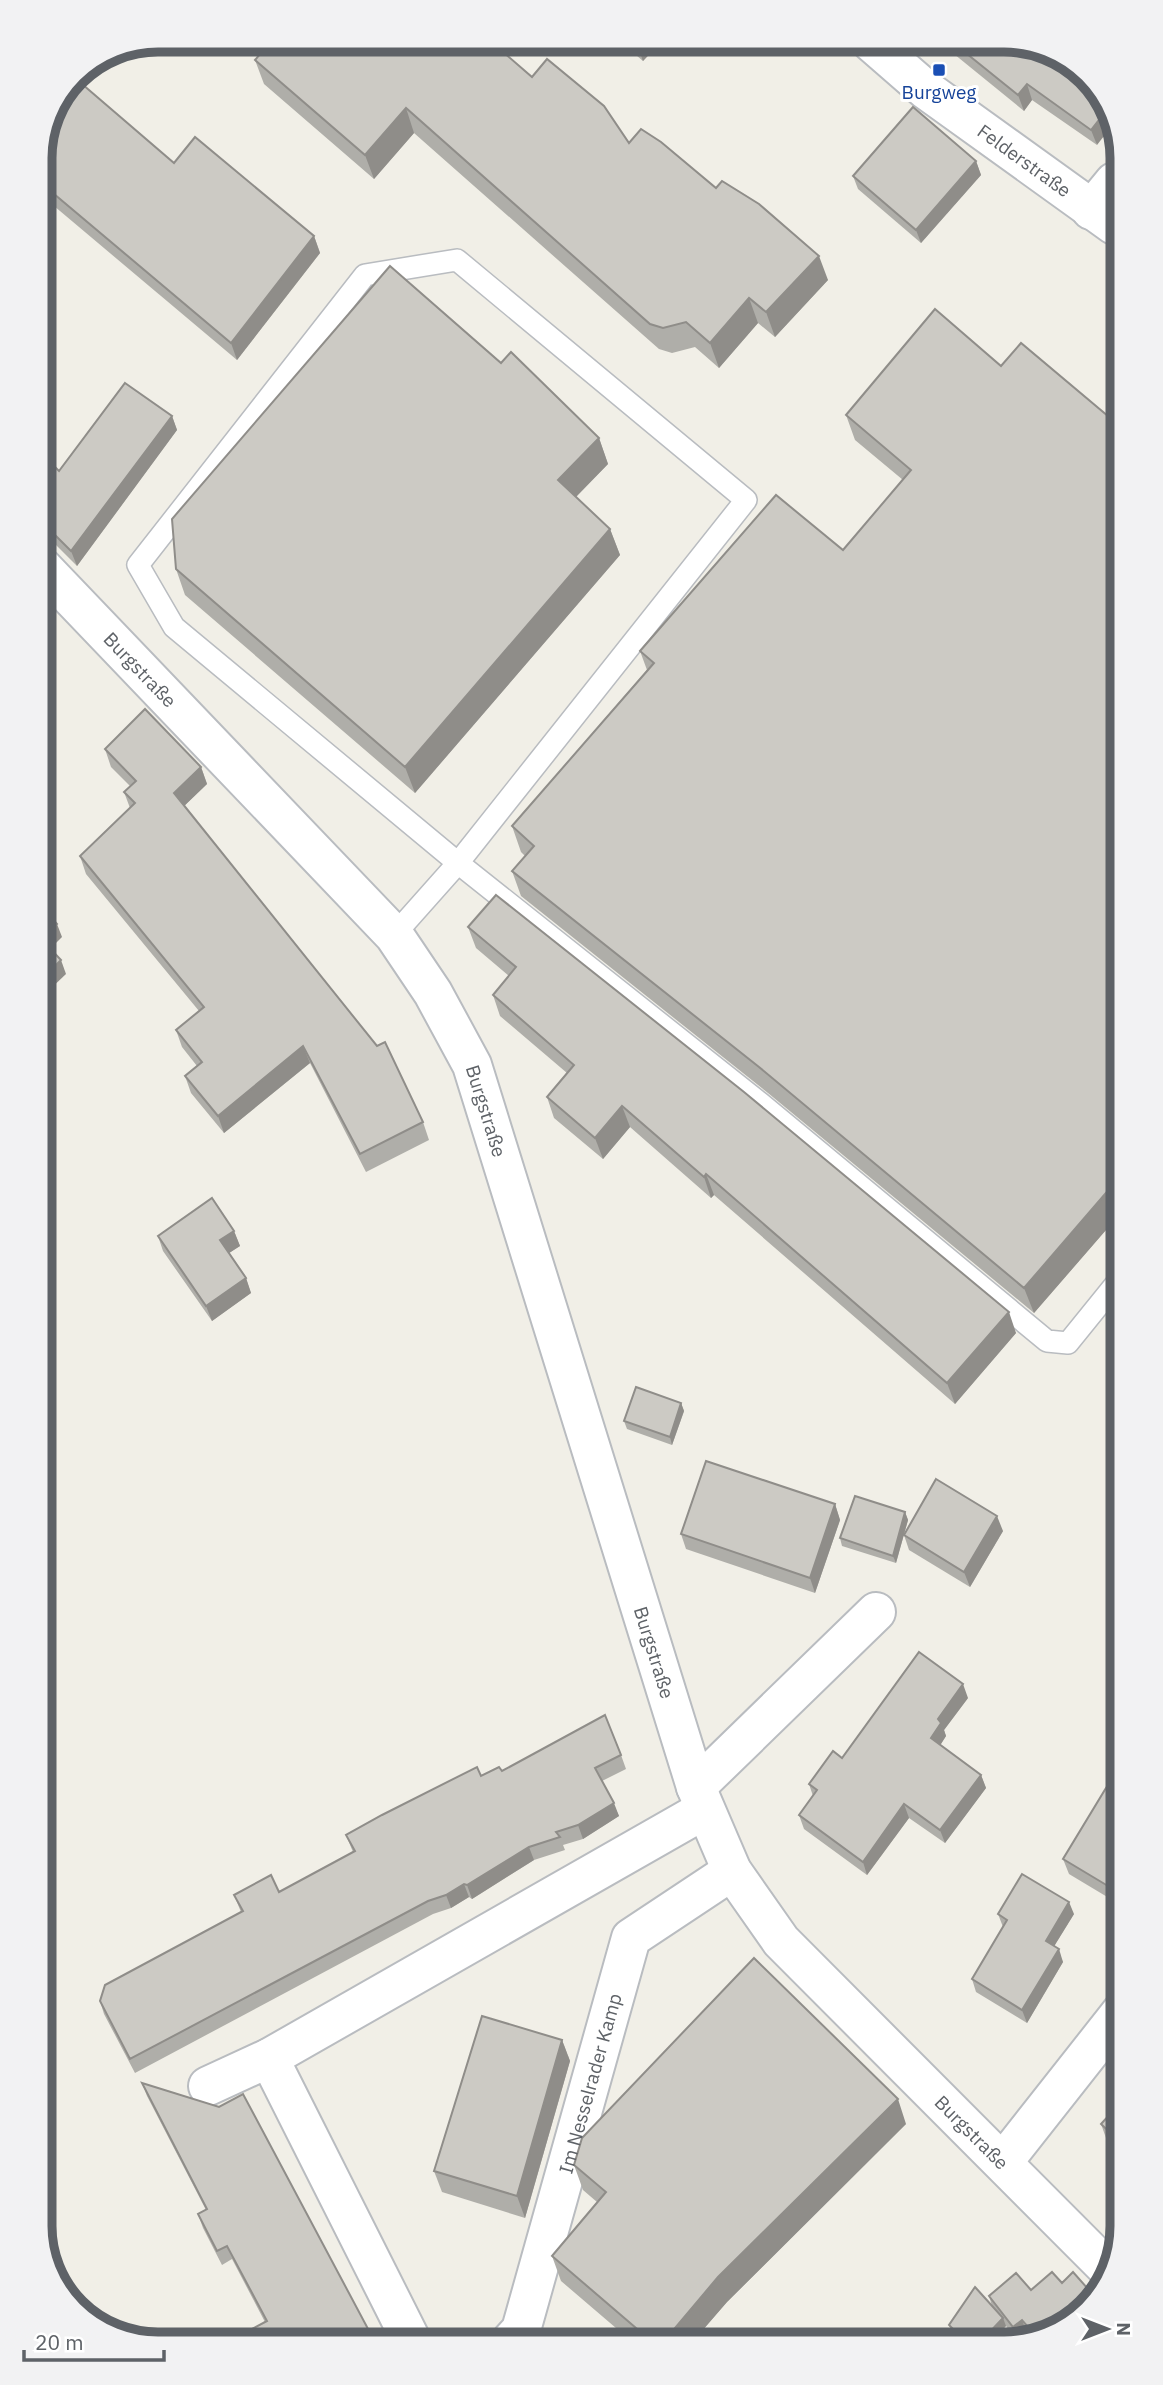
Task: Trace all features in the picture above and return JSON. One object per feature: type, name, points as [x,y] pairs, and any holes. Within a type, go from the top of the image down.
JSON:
[{"type":"street","name":"Felderstraße","points":[[883,53],[925,89],[1106,206]]},
{"type":"street","name":"Burgstraße","points":[[53,578],[394,935],[433,993],[472,1065],[700,1799],[732,1871],[781,1941],[1104,2264]]},
{"type":"street","points":[[208,2086],[269,2057],[700,1799],[876,1612]]},
{"type":"street","name":"Im Nesselrader Kamp","points":[[519,2332],[631,1938],[732,1871]]},
{"type":"street","points":[[1003,2162],[1110,2026]]},
{"type":"street","points":[[269,2057],[407,2332]]},
{"type":"lane","points":[[394,935],[458,863],[746,500],[457,260],[365,275],[138,565],[174,627],[458,863],[760,1103],[1047,1341],[1068,1343],[1110,1291]]},
{"type":"building","points":[[262,52],[504,52],[532,77],[547,59],[604,106],[629,143],[641,129],[661,142],[716,188],[722,181],[759,204],[819,256],[766,312],[749,298],[710,343],[686,322],[663,328],[650,324],[406,108],[365,155],[255,60]]},
{"type":"building","points":[[966,53],[1012,53],[1051,63],[1063,70],[1089,94],[1101,117],[1091,130],[1027,84],[1018,95]]},
{"type":"building","points":[[82,84],[174,163],[195,137],[314,236],[231,343],[53,193],[56,131],[70,100]]},
{"type":"building","points":[[913,107],[976,161],[916,230],[853,176]]},
{"type":"building","points":[[390,266],[501,363],[511,352],[599,438],[558,480],[610,529],[405,767],[176,569],[172,519]]},
{"type":"building","points":[[935,309],[1001,366],[1021,343],[1110,418],[1110,1188],[1024,1288],[759,1067],[512,871],[534,846],[512,826],[654,663],[640,651],[776,495],[843,550],[911,470],[846,415]]},
{"type":"building","points":[[125,383],[172,416],[71,551],[53,533],[53,465],[59,471]]},
{"type":"building","points":[[145,709],[201,767],[174,793],[377,1046],[385,1042],[423,1122],[360,1154],[303,1046],[218,1116],[185,1076],[202,1062],[176,1030],[204,1007],[80,856],[135,803],[124,792],[136,781],[105,749]]},
{"type":"building","points":[[496,895],[744,1092],[1009,1312],[947,1383],[706,1174],[704,1177],[622,1106],[595,1138],[547,1097],[574,1065],[493,995],[516,967],[468,927]]},
{"type":"building","points":[[53,952],[61,960],[53,968]]},
{"type":"building","points":[[212,1198],[234,1231],[220,1240],[246,1278],[206,1306],[158,1236]]},
{"type":"building","points":[[636,1387],[681,1403],[670,1437],[624,1421]]},
{"type":"building","points":[[706,1461],[835,1504],[810,1578],[681,1534]]},
{"type":"building","points":[[936,1479],[997,1516],[964,1572],[904,1535]]},
{"type":"building","points":[[855,1496],[905,1512],[893,1556],[840,1538]]},
{"type":"building","points":[[919,1652],[963,1684],[938,1719],[941,1723],[931,1738],[981,1775],[940,1830],[904,1804],[863,1862],[799,1815],[817,1790],[809,1784],[833,1751],[842,1758]]},
{"type":"building","points":[[605,1715],[621,1755],[595,1768],[614,1803],[578,1825],[556,1832],[560,1837],[529,1847],[467,1885],[428,1901],[130,2059],[100,2001],[105,1985],[243,1911],[234,1895],[271,1875],[279,1892],[355,1851],[346,1835],[382,1815],[477,1767],[481,1776],[499,1767],[502,1771]]},
{"type":"building","points":[[1106,1788],[1110,1791],[1110,1887],[1063,1859]]},
{"type":"building","points":[[1022,1874],[1069,1902],[1046,1941],[1059,1949],[1022,2010],[972,1979],[1007,1920],[998,1914]]},
{"type":"building","points":[[754,1958],[898,2099],[718,2277],[672,2332],[641,2332],[552,2256],[606,2192],[574,2165],[582,2138]]},
{"type":"building","points":[[482,2016],[562,2040],[517,2196],[434,2171]]},
{"type":"building","points":[[142,2083],[219,2107],[243,2094],[370,2332],[249,2332],[267,2321],[227,2246],[217,2251],[198,2214],[207,2209]]},
{"type":"building","points":[[1110,2114],[1110,2133],[1101,2124]]},
{"type":"building","points":[[1052,2272],[1062,2283],[1073,2272],[1089,2290],[1086,2294],[1072,2294],[1072,2308],[1045,2324],[1030,2329],[1022,2320],[1013,2327],[989,2296],[1016,2273],[1031,2290]]},
{"type":"building","points":[[975,2287],[1003,2318],[990,2332],[956,2332],[949,2325]]},
{"type":"place","name":"Burgweg","points":[[939,70]]}]
